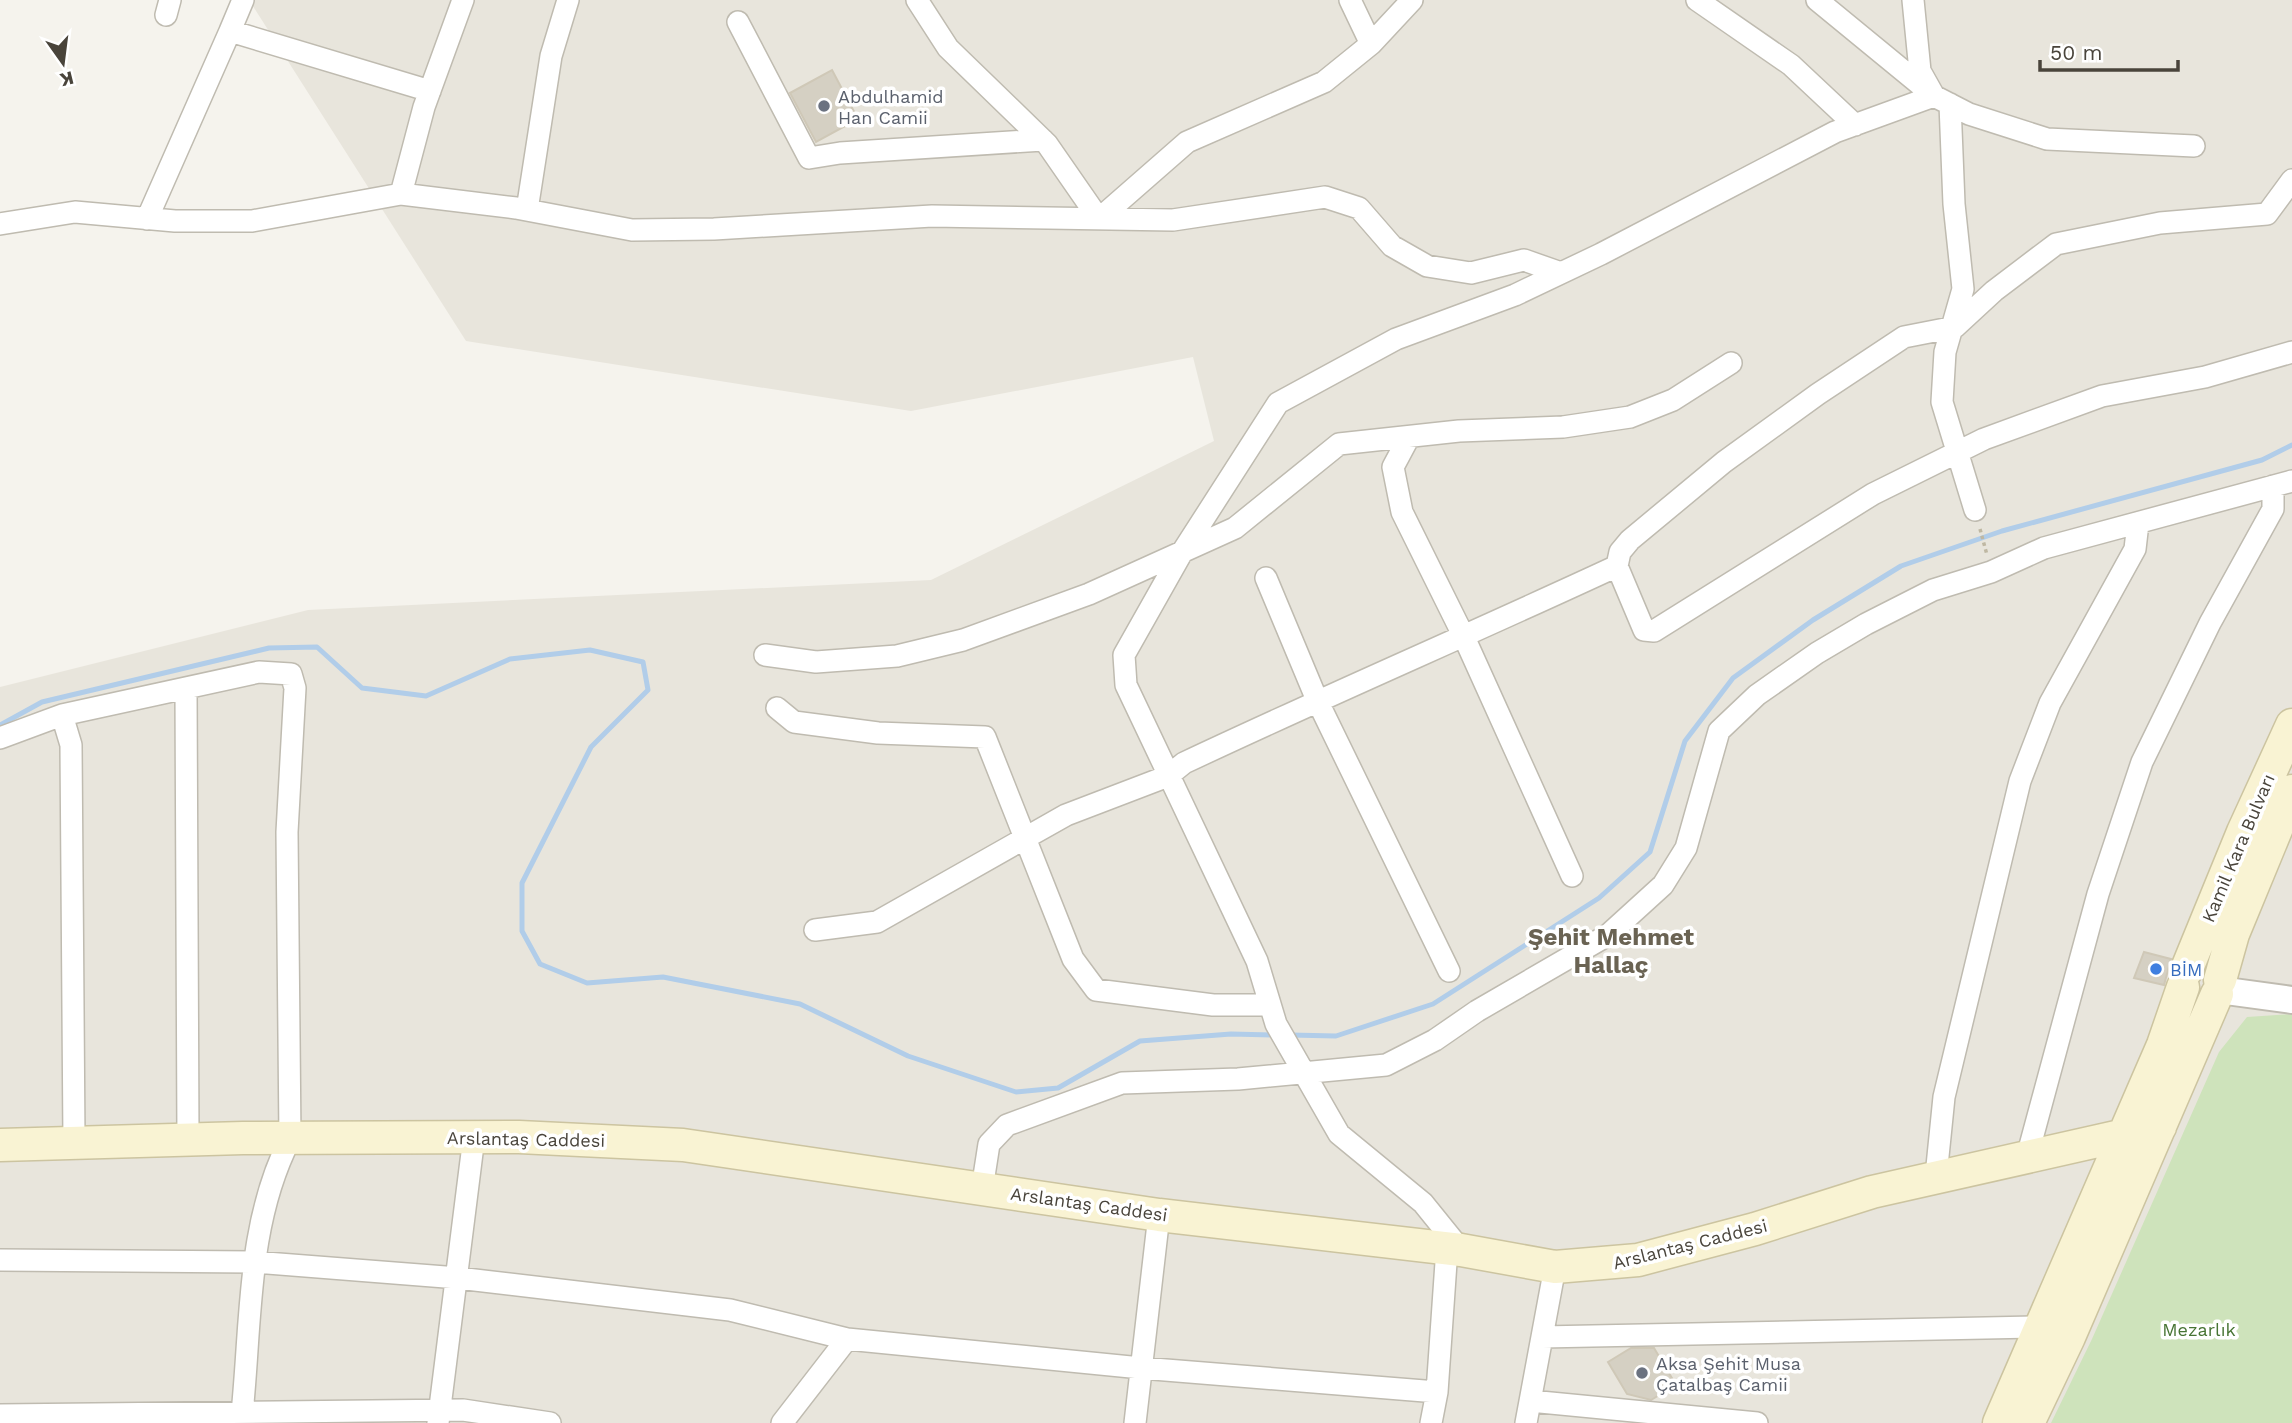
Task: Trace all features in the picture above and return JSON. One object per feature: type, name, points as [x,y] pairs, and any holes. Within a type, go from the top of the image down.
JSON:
[{"type":"main road","name":"Kamil Kara Bulvarı","points":[[1999,1423],[2038,1327],[2163,1045],[2184,979],[2243,832],[2292,724]]},
{"type":"main road","name":"Kamil Kara Bulvarı","points":[[2028,1423],[2219,988],[2230,942],[2292,791]]},
{"type":"main road","points":[[2184,979],[2189,998],[2197,1001],[2206,1001],[2219,988]]},
{"type":"main road","name":"Arslantaş Caddesi","points":[[0,1145],[74,1141],[474,1137],[563,1138],[683,1145],[1159,1215],[1454,1249],[1555,1267],[1638,1260],[1936,1177],[2160,1127]]},
{"type":"street","points":[[148,219],[243,0]]},
{"type":"street","points":[[401,194],[430,91],[463,0]]},
{"type":"street","points":[[527,210],[551,56],[568,0]]},
{"type":"street","points":[[917,0],[948,48],[1043,140],[1099,219]]},
{"type":"street","points":[[1350,0],[1371,44]]},
{"type":"street","points":[[1099,219],[1186,142],[1324,82],[1371,44],[1412,0]]},
{"type":"street","points":[[1697,0],[1791,65],[1855,125]]},
{"type":"street","points":[[1817,0],[1942,100],[1969,114],[2047,139],[2194,146]]},
{"type":"street","points":[[1913,0],[1920,71],[1942,100],[1963,289],[1955,327],[1945,352],[1942,402],[1975,510]]},
{"type":"street","points":[[738,22],[809,158],[840,153],[1043,140]]},
{"type":"street","points":[[230,32],[430,91]]},
{"type":"street","points":[[1431,1423],[1454,1249],[1423,1203],[1339,1135],[1273,1014],[1257,961],[1126,685],[1124,654],[1181,554],[1278,402],[1396,339],[1515,295],[1561,273],[1835,132],[1942,100]]},
{"type":"street","points":[[2292,180],[2267,214],[2160,223],[2056,244],[1994,291],[1955,327],[1904,337],[1818,394],[1724,463],[1629,540],[1620,552],[1617,566],[1644,629],[1654,631],[1873,494],[1984,439],[2102,396],[2205,377],[2292,352]]},
{"type":"street","points":[[0,225],[75,212],[148,219],[252,221],[401,194],[527,210],[632,230],[714,229],[932,216],[1173,220],[1325,197],[1359,208],[1392,246],[1427,266],[1471,273],[1524,260],[1561,273]]},
{"type":"street","points":[[765,655],[816,662],[897,656],[963,640],[1089,594],[1235,528],[1339,444],[1409,436],[1563,427],[1630,417],[1673,400],[1731,363]]},
{"type":"street","points":[[1409,436],[1393,467],[1402,512],[1464,637],[1572,876]]},
{"type":"street","points":[[982,1189],[989,1144],[1007,1125],[1122,1083],[1238,1079],[1302,1067],[1386,1065],[1435,1040],[1477,1011],[1608,935],[1663,885],[1686,848],[1719,731],[1756,695],[1816,653],[1933,590],[1991,572],[2044,548],[2282,484]]},
{"type":"street","points":[[2027,1157],[2098,894],[2142,762],[2210,623],[2273,509],[2282,484]]},
{"type":"street","points":[[1936,1177],[1944,1097],[2020,780],[2049,703],[2135,549],[2138,523]]},
{"type":"street","points":[[815,930],[877,922],[1066,815],[1168,776],[1184,763],[1317,700],[1464,637],[1617,566]]},
{"type":"street","points":[[1266,578],[1317,700],[1450,971]]},
{"type":"street","points":[[0,738],[62,715],[259,672],[291,674],[295,688],[287,832],[290,1139],[273,1171],[253,1262],[242,1417]]},
{"type":"street","points":[[186,688],[188,1140]]},
{"type":"street","points":[[777,708],[794,722],[878,733],[985,737],[1073,959],[1096,990],[1273,1014]]},
{"type":"street","points":[[62,715],[71,745],[74,1141]]},
{"type":"street","points":[[2219,988],[2292,1000]]},
{"type":"street","points":[[440,1417],[474,1137]]},
{"type":"street","points":[[1135,1423],[1159,1215]]},
{"type":"street","points":[[0,1260],[253,1262],[458,1278],[730,1310],[847,1339],[1141,1368],[1437,1392]]},
{"type":"street","points":[[1526,1423],[1555,1267]]},
{"type":"street","points":[[1542,1337],[2038,1327]]},
{"type":"street","points":[[782,1423],[847,1339]]},
{"type":"street","points":[[1530,1401],[1757,1423]]},
{"type":"street","points":[[0,1415],[440,1417],[463,1410],[550,1423]]},
{"type":"shaded area","points":[[249,0],[2292,0],[2292,1423],[0,1423],[0,687],[308,610],[931,580],[1214,441],[1193,357],[911,411],[466,341]]},
{"type":"green space","name":"Mezarlık","points":[[2292,1014],[2292,1423],[2051,1423],[2092,1339],[2219,1052],[2247,1017]]},
{"type":"building","name":"Abdulhamid Han Camii","points":[[832,70],[858,119],[816,142],[790,93]]},
{"type":"building","points":[[2144,952],[2171,959],[2164,985],[2134,978]]},
{"type":"building","name":"Aksa Şehit Musa Çatalbaş Camii","points":[[1631,1348],[1654,1348],[1676,1385],[1651,1400],[1627,1394],[1608,1362]]},
{"type":"waterway","points":[[1290,1035],[1336,1036],[1433,1004],[1599,898],[1650,852],[1685,741],[1733,678],[1813,620],[1901,566],[2002,531],[2262,460],[2292,445]]},
{"type":"waterway","points":[[0,725],[42,702],[269,648],[317,647],[362,688],[426,696],[510,659],[590,650],[643,662],[648,690],[591,747],[522,883],[522,931],[540,964],[587,983],[663,977],[800,1004],[908,1056],[1016,1092],[1058,1088],[1140,1041],[1231,1034],[1277,1035]]},
{"type":"place","name":"Abdulhamid Han Camii","points":[[824,106]]},
{"type":"place","name":"BİM","points":[[2156,969]]},
{"type":"place","name":"Aksa Şehit Musa Çatalbaş Camii","points":[[1642,1373]]},
{"type":"district","name":"Şehit Mehmet Hallaç","points":[[1611,951]]}]
